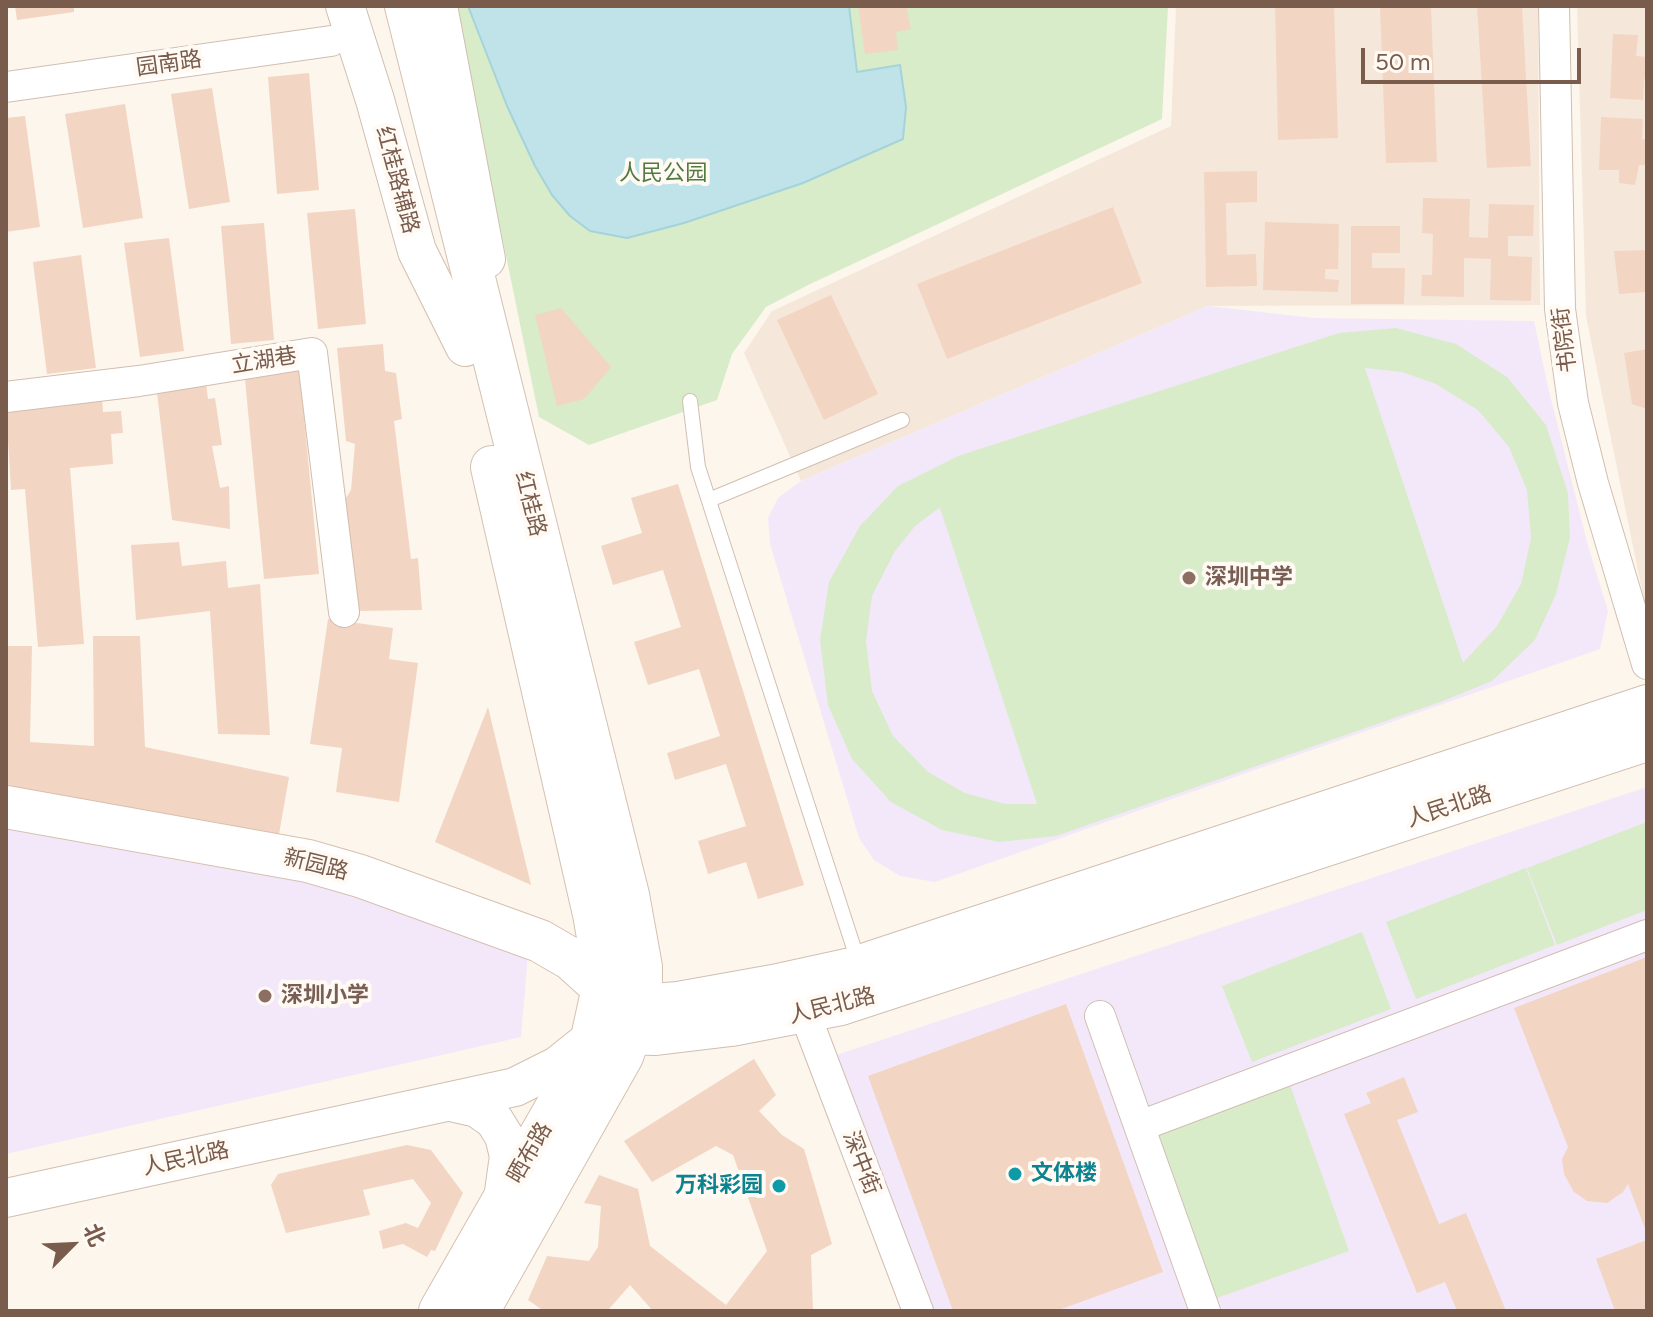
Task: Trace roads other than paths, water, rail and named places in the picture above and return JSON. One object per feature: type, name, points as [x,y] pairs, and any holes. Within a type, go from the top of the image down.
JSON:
[{"type":"main road","name":"红桂路","points":[[384,6],[415,92],[477,343],[628,895],[639,945],[621,1026]]},
{"type":"main road","name":"红桂路","points":[[406,6],[415,92]]},
{"type":"main road","name":"红桂路","points":[[477,343],[594,914],[603,966],[603,988]]},
{"type":"main road","name":"新园路","points":[[6,807],[308,861],[360,876],[540,941],[571,959],[603,988]]},
{"type":"main road","name":"晒布路","points":[[478,1311],[612,1076],[621,1026],[603,988]]},
{"type":"main road","name":"晒布路","points":[[440,1311],[571,1082],[621,1026]]},
{"type":"street","name":"红桂路辅路","points":[[345,6],[415,92]]},
{"type":"street","points":[[415,92],[438,6]]},
{"type":"street","name":"书院街","points":[[1554,6],[1560,309],[1573,403],[1593,483],[1647,664]]},
{"type":"street","name":"园南路","points":[[6,87],[331,41]]},
{"type":"street","name":"立湖巷","points":[[6,397],[139,381],[312,353],[344,612]]},
{"type":"street","name":"人民北路","points":[[6,1198],[515,1087],[536,1078],[621,1026],[728,993],[859,964],[1647,704]]},
{"type":"street","name":"人民北路","points":[[621,1026],[656,1036],[805,1014],[869,998],[1647,742]]},
{"type":"street","points":[[1140,1126],[1647,935]]},
{"type":"street","name":"深中街","points":[[805,1014],[918,1311]]},
{"type":"street","points":[[1100,1016],[1205,1311]]},
{"type":"street","points":[[451,1102],[477,1108],[494,1120],[504,1136],[509,1156],[503,1199]]},
{"type":"lane","points":[[690,401],[698,467],[859,964]]},
{"type":"lane","points":[[709,500],[902,420]]},
{"type":"water","points":[[468,6],[849,6],[857,72],[900,65],[906,107],[903,139],[803,183],[684,223],[627,238],[590,231],[570,216],[552,195],[535,166],[507,106]]},
{"type":"place","name":"深圳中学","points":[[1189,578]]},
{"type":"place","name":"深圳小学","points":[[265,996]]},
{"type":"place","name":"文体楼","points":[[1015,1174]]},
{"type":"place","name":"万科彩园","points":[[779,1186]]},
{"type":"park label","name":"人民公园","points":[[663,174]]}]
